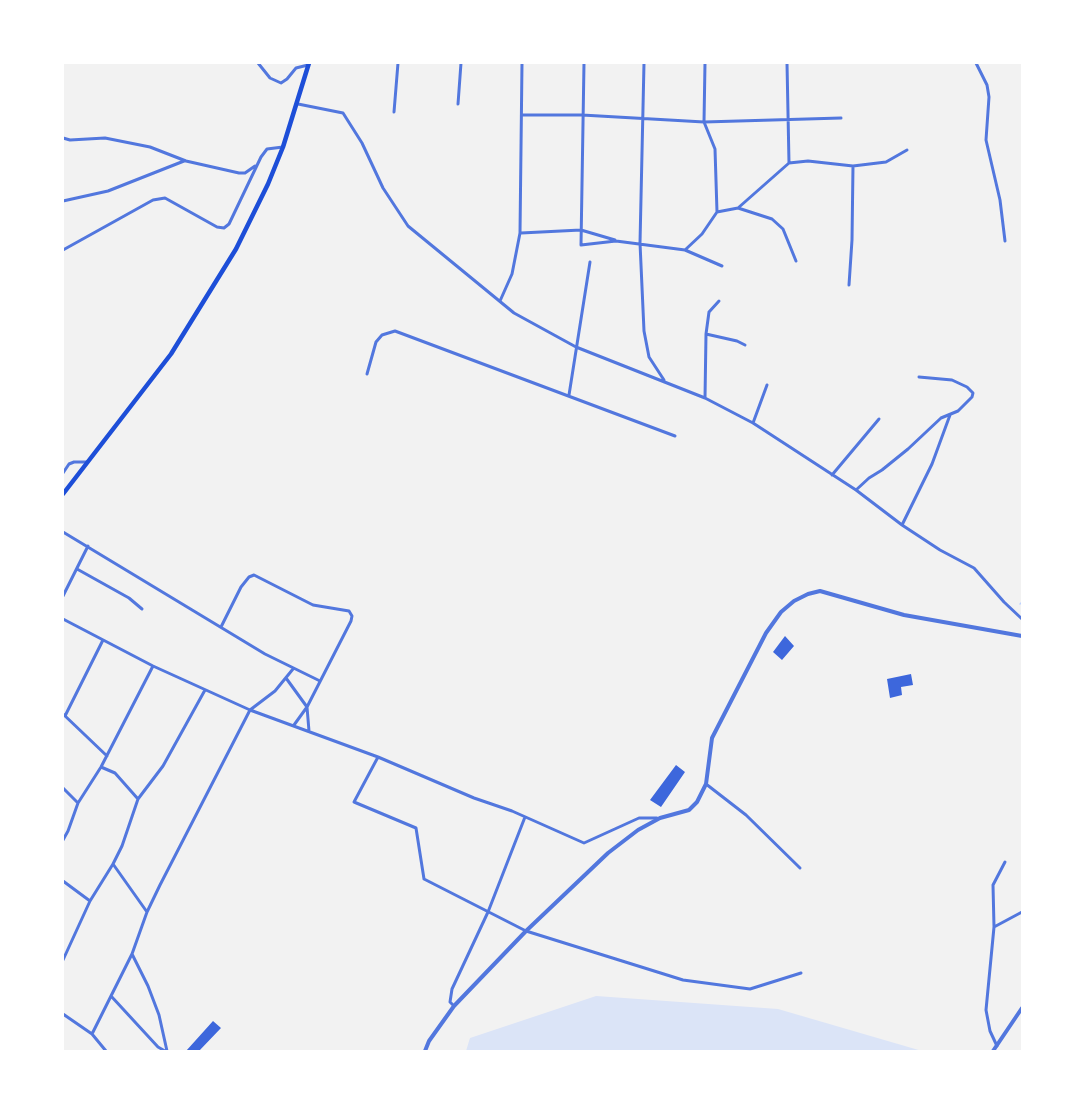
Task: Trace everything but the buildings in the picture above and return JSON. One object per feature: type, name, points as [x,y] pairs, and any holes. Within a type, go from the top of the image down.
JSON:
[{"type":"highway","points":[[63,494],[171,354],[236,249],[268,184],[283,147],[309,64]]},
{"type":"street","points":[[258,63],[270,78],[280,83],[287,80],[296,68],[309,64]]},
{"type":"street","points":[[394,112],[398,63]]},
{"type":"street","points":[[458,104],[461,63]]},
{"type":"street","points":[[500,301],[512,274],[520,233],[522,63]]},
{"type":"street","points":[[584,63],[581,245],[616,241],[640,243],[685,250],[722,266]]},
{"type":"street","points":[[644,63],[640,243],[647,349],[649,357],[665,382]]},
{"type":"street","points":[[685,250],[702,234],[717,212],[715,149],[704,122],[705,63]]},
{"type":"street","points":[[787,63],[789,163]]},
{"type":"street","points":[[976,63],[987,85],[989,97],[987,140],[1000,200],[1005,241]]},
{"type":"street","points":[[298,104],[343,113],[363,143],[383,188],[408,226],[514,313],[576,347],[705,398],[753,423],[856,490],[940,550],[974,568],[1022,619]]},
{"type":"street","points":[[522,115],[582,115],[704,122],[841,118]]},
{"type":"street","points":[[63,138],[70,140],[105,138],[150,147],[186,161],[245,172],[251,178]]},
{"type":"street","points":[[63,250],[153,200],[165,198],[218,227],[224,228],[229,224],[267,149],[283,147]]},
{"type":"street","points":[[738,208],[789,163],[808,161],[853,166],[886,162],[907,150]]},
{"type":"street","points":[[63,201],[108,191],[186,161]]},
{"type":"street","points":[[245,172],[257,165]]},
{"type":"street","points":[[849,285],[853,166]]},
{"type":"street","points":[[717,212],[738,208],[772,219],[783,229],[796,261]]},
{"type":"street","points":[[520,233],[581,230],[616,241]]},
{"type":"street","points":[[569,395],[590,262]]},
{"type":"street","points":[[705,398],[706,334],[709,312],[719,301]]},
{"type":"street","points":[[367,374],[376,342],[382,335],[395,331],[675,436]]},
{"type":"street","points":[[706,334],[746,345]]},
{"type":"street","points":[[856,490],[908,449],[941,418],[958,411],[972,397],[973,393],[967,387],[952,380],[919,377]]},
{"type":"street","points":[[753,423],[766,385]]},
{"type":"street","points":[[902,525],[933,464],[950,415]]},
{"type":"street","points":[[832,475],[879,419]]},
{"type":"street","points":[[63,472],[69,464],[87,462]]},
{"type":"street","points":[[63,532],[293,669],[320,681]]},
{"type":"street","points":[[63,596],[87,546]]},
{"type":"street","points":[[76,569],[129,598],[142,609]]},
{"type":"street","points":[[221,627],[241,587],[249,577],[254,575],[314,605],[349,610],[352,616],[351,621],[307,707],[294,726]]},
{"type":"street","points":[[425,1051],[429,1041],[454,1006],[526,931],[608,853],[638,830],[660,818],[689,810],[697,802],[706,784],[711,738],[766,633],[781,612],[794,601],[820,591],[904,615],[1022,636]]},
{"type":"street","points":[[63,619],[153,666],[250,710],[378,757],[584,843],[639,818],[660,818]]},
{"type":"street","points":[[103,640],[64,715],[107,756]]},
{"type":"street","points":[[63,840],[78,803],[101,767],[153,666]]},
{"type":"street","points":[[92,1034],[132,954],[147,912],[183,838],[250,710],[275,691],[293,669]]},
{"type":"street","points":[[286,678],[307,707],[309,732]]},
{"type":"street","points":[[63,960],[90,901],[122,846],[138,799],[163,766],[205,690]]},
{"type":"street","points":[[378,757],[354,802],[416,828],[423,879],[526,931],[683,980],[750,989],[801,973]]},
{"type":"street","points":[[101,767],[115,773],[138,799]]},
{"type":"street","points":[[706,784],[746,815],[800,868]]},
{"type":"street","points":[[63,788],[78,803]]},
{"type":"street","points":[[454,1006],[450,1002],[452,989],[488,912],[525,817]]},
{"type":"street","points":[[997,1046],[990,1031],[986,1010],[994,927],[993,885],[1005,862]]},
{"type":"street","points":[[113,864],[147,912]]},
{"type":"street","points":[[63,881],[90,901]]},
{"type":"street","points":[[994,927],[1022,912]]},
{"type":"street","points":[[132,954],[159,1015],[166,1051]]},
{"type":"street","points":[[111,996],[158,1047],[166,1051]]},
{"type":"street","points":[[993,1051],[1022,1008]]},
{"type":"street","points":[[63,1014],[92,1034],[106,1051]]},
{"type":"shaded area","points":[[596,996],[778,1009],[922,1051],[466,1051],[470,1038]]}]
